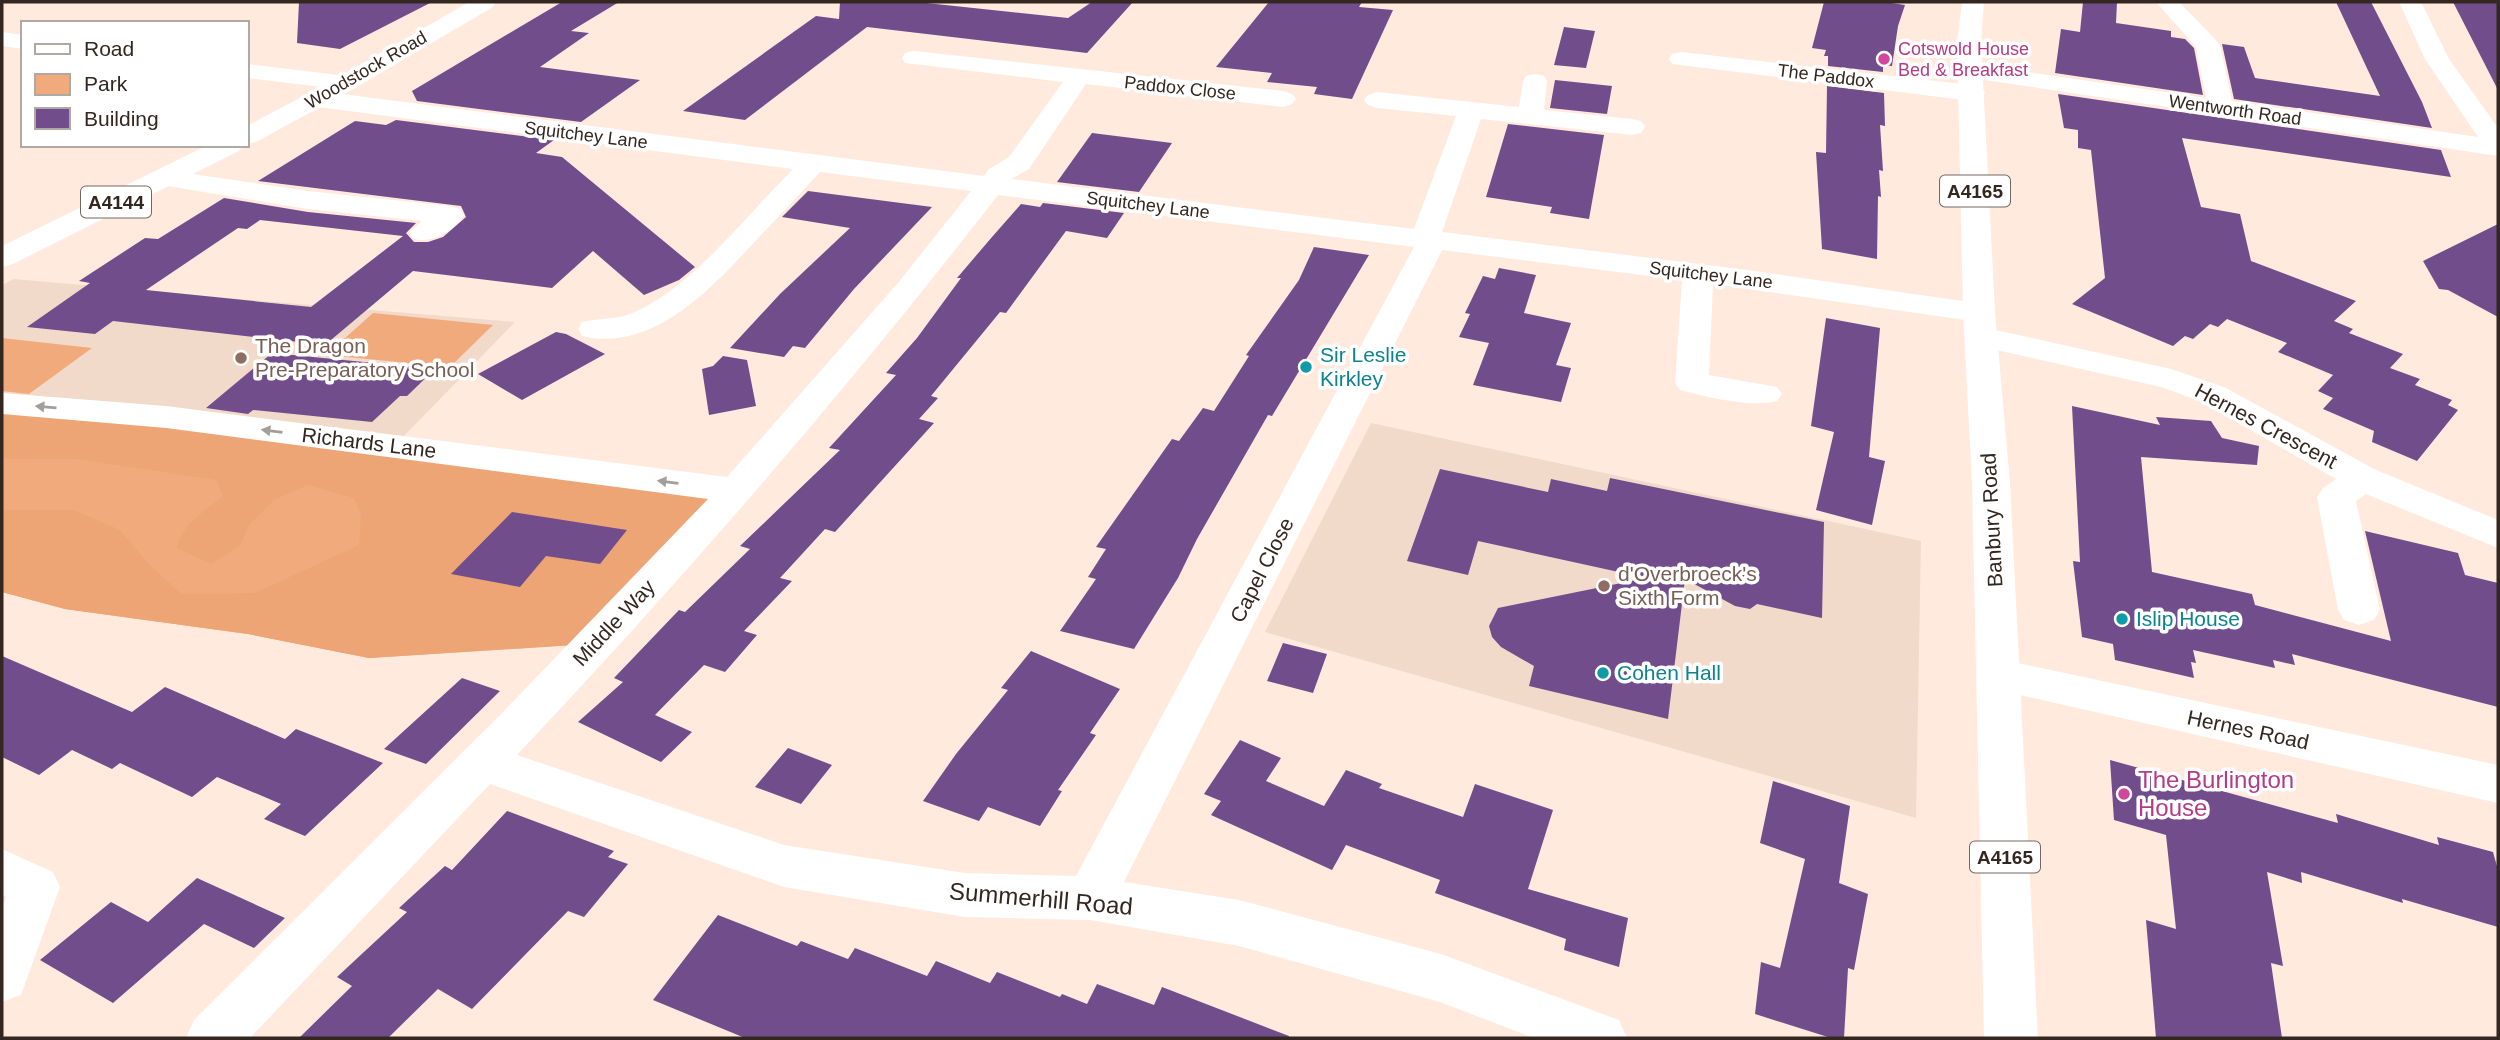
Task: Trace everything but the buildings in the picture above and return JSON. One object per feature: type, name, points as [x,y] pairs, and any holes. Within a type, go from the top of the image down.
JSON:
[{"type":"street","name":"Woodstock Road","points":[[248,135],[318,99],[485,2]]},
{"type":"street","points":[[1967,2],[1973,2]]},
{"type":"street","name":"Banbury Road","points":[[1973,2],[1969,43],[1998,675],[2011,1038]]},
{"type":"street","points":[[2167,2],[2208,45],[2221,109]]},
{"type":"street","points":[[2410,2],[2437,59],[2498,147]]},
{"type":"street","points":[[2,39],[21,42]]},
{"type":"street","name":"Paddox Close","points":[[914,58],[1283,99]]},
{"type":"street","name":"The Paddox","points":[[1681,59],[1972,82]]},
{"type":"street","points":[[248,71],[346,83]]},
{"type":"street","points":[[991,185],[999,175],[1018,163],[1077,78]]},
{"type":"street","points":[[1530,117],[1535,80]]},
{"type":"street","name":"Wentworth Road","points":[[1972,82],[2221,109],[2498,147]]},
{"type":"street","name":"Squitchey Lane","points":[[318,99],[481,122],[1698,273],[1980,324]]},
{"type":"street","points":[[1377,100],[1632,127]]},
{"type":"street","points":[[1429,240],[1471,111]]},
{"type":"street","name":"A4144","points":[[2,258],[225,147]]},
{"type":"street","points":[[594,329],[616,329],[644,319],[697,286],[814,163]]},
{"type":"street","points":[[165,178],[308,200],[450,215],[424,233]]},
{"type":"street","name":"Middle Way","points":[[213,1038],[482,762],[666,568],[839,376],[991,185]]},
{"type":"street","name":"Capel Close","points":[[1090,898],[1429,240]]},
{"type":"street","points":[[1698,273],[1692,383],[1765,394]]},
{"type":"street","name":"Hernes Crescent","points":[[1980,324],[2171,379],[2213,394],[2362,478],[2498,535]]},
{"type":"street","name":"Richards Lane","points":[[2,402],[166,417],[735,490]]},
{"type":"street","points":[[2358,610],[2336,497],[2362,478]]},
{"type":"street","name":"Hernes Road","points":[[1998,675],[2498,785]]},
{"type":"street","name":"Summerhill Road","points":[[482,762],[784,866],[965,895],[1090,898],[1239,923],[1441,978],[1600,1038]]},
{"type":"street","points":[[2,870],[35,887],[2,978]]},
{"type":"shaded area","name":"The Dragon Pre-Preparatory School","points":[[14,279],[515,322],[403,437],[2,393],[2,285]]},
{"type":"shaded area","points":[[2,413],[240,433],[712,498],[573,645],[369,658],[248,634],[65,609],[2,592],[2,510],[74,510],[120,530],[147,562],[181,594],[255,593],[359,545],[361,514],[354,498],[308,485],[274,500],[249,525],[240,546],[211,564],[177,548],[188,526],[223,496],[216,480],[76,459],[2,459]]},
{"type":"shaded area","name":"d'Overbroeck's Sixth Form","points":[[1371,423],[1921,541],[1916,818],[1265,632]]},
{"type":"green space","points":[[373,313],[493,325],[450,367],[326,355]]},
{"type":"green space","points":[[2,338],[92,348],[29,394],[2,391]]},
{"type":"green space","points":[[2,413],[712,498],[573,645],[369,658],[248,634],[65,609],[2,592]]},
{"type":"place","name":"Cotswold House Bed & Breakfast","points":[[1884,59]]},
{"type":"place","name":"The Dragon Pre-Preparatory School","points":[[241,358]]},
{"type":"place","name":"Sir Leslie Kirkley","points":[[1306,367]]},
{"type":"place","name":"d'Overbroeck's Sixth Form","points":[[1604,586]]},
{"type":"place","name":"Islip House","points":[[2122,619]]},
{"type":"place","name":"Cohen Hall","points":[[1603,673]]},
{"type":"place","name":"The Burlington House","points":[[2124,794]]}]
